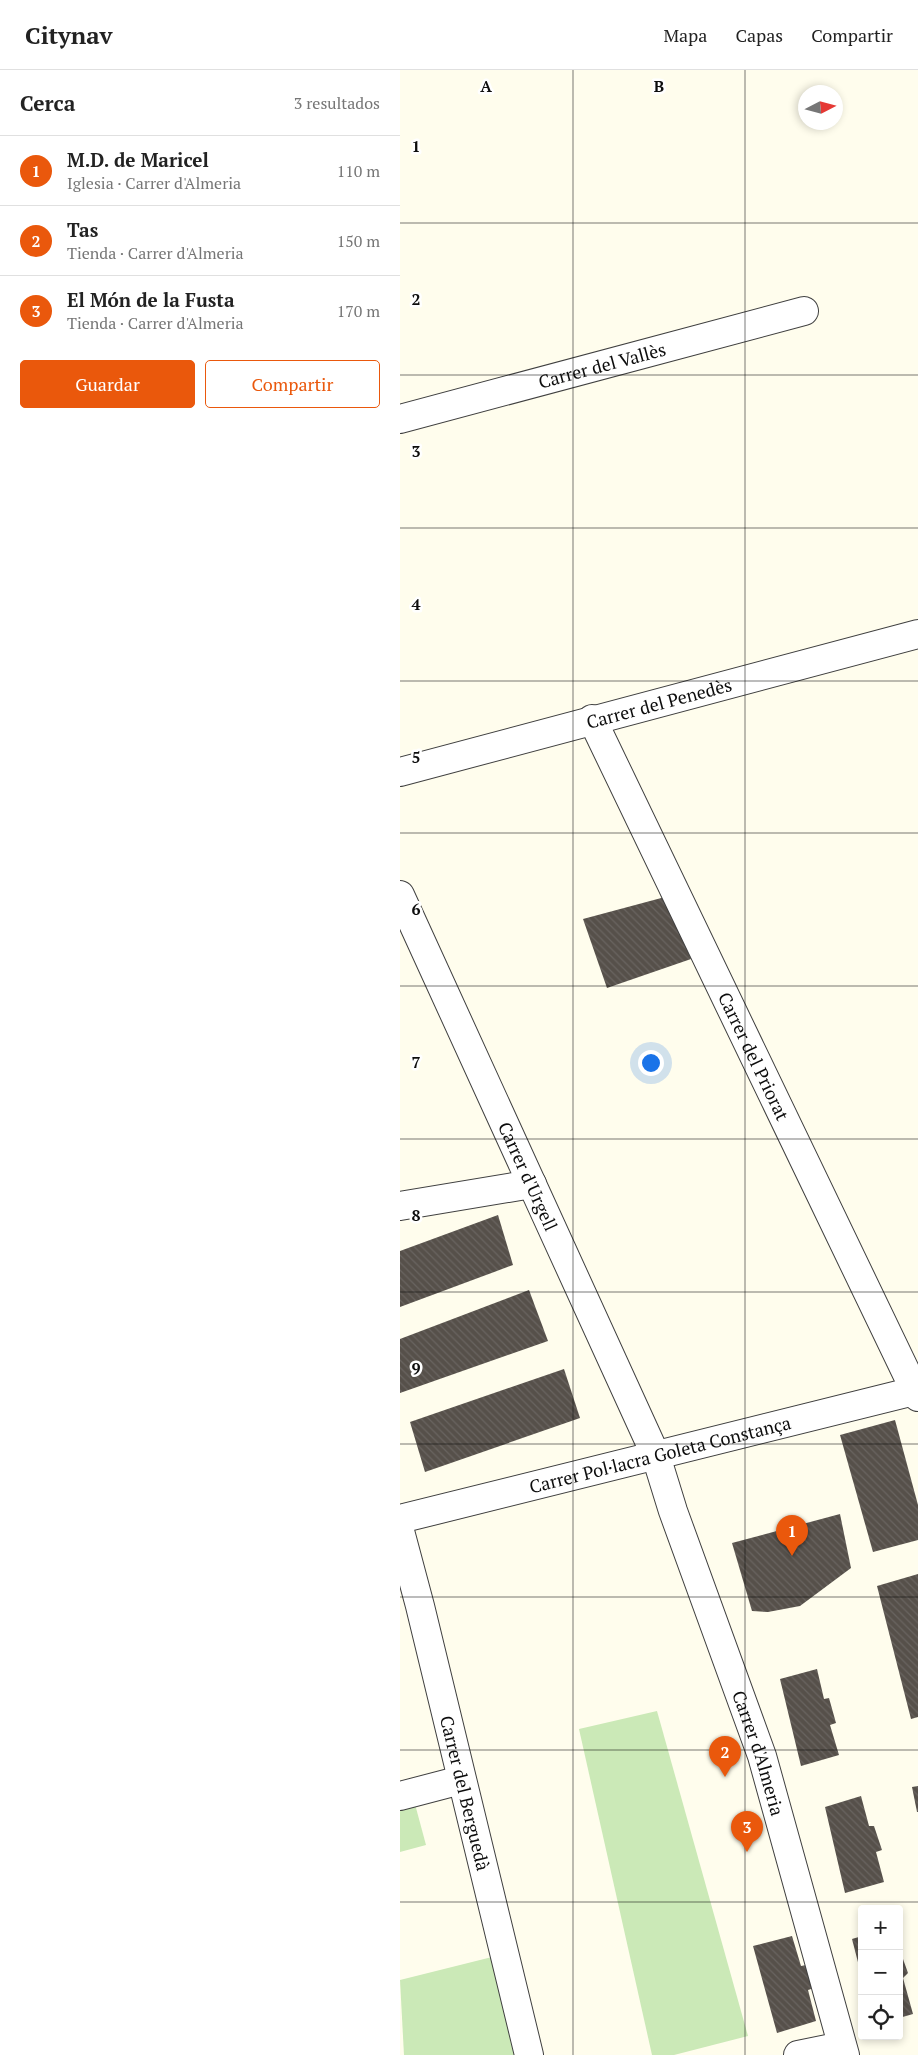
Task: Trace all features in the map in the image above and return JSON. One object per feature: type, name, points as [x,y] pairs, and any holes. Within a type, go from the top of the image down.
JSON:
[{"type":"street","name":"Carrer del Vallès","points":[[400,419],[804,311]]},
{"type":"street","name":"Carrer del Penedès","points":[[400,772],[592,719],[918,634]]},
{"type":"street","name":"Carrer del Priorat","points":[[592,719],[917,1393]]},
{"type":"street","name":"Carrer d'Urgell","points":[[400,895],[656,1456]]},
{"type":"street","points":[[400,1206],[532,1184]]},
{"type":"street","name":"Carrer Pol·lacra Goleta Constança","points":[[400,1519],[917,1393]]},
{"type":"street","name":"Carrer d'Almeria","points":[[656,1456],[673,1511],[762,1756],[844,2050]]},
{"type":"street","name":"Carrer del Berguedà","points":[[400,1531],[529,2055]]},
{"type":"street","points":[[400,1796],[461,1780]]},
{"type":"street","points":[[798,2055],[844,2050]]},
{"type":"green space","points":[[657,1711],[748,2036],[674,2055],[652,2055],[579,1729]]},
{"type":"green space","points":[[412,1793],[426,1845],[400,1852],[400,1796]]},
{"type":"green space","points":[[500,1955],[523,2055],[404,2055],[400,1980]]},
{"type":"building","points":[[665,897],[691,959],[607,988],[583,919]]},
{"type":"building","points":[[498,1215],[513,1265],[400,1307],[400,1251]]},
{"type":"building","points":[[529,1290],[548,1341],[400,1393],[400,1339]]},
{"type":"building","points":[[564,1369],[580,1418],[425,1472],[410,1422]]},
{"type":"building","points":[[895,1420],[918,1505],[918,1540],[873,1552],[840,1435]]},
{"type":"building","points":[[840,1514],[851,1568],[800,1606],[768,1612],[752,1611],[732,1543]]},
{"type":"building","points":[[918,1574],[918,1717],[911,1719],[877,1586]]},
{"type":"building","points":[[817,1669],[824,1699],[829,1698],[836,1723],[830,1725],[839,1755],[801,1766],[780,1679]]},
{"type":"building","points":[[918,1786],[918,1812],[917,1812],[912,1787]]},
{"type":"building","points":[[861,1796],[869,1826],[874,1826],[882,1850],[876,1852],[884,1882],[845,1893],[825,1807]]},
{"type":"building","points":[[792,1936],[801,1966],[806,1965],[814,1988],[808,1990],[816,2021],[777,2033],[753,1946]]},
{"type":"building","points":[[858,1937],[858,1962],[852,1939]]},
{"type":"building","points":[[903,1959],[908,1973],[903,1978]]},
{"type":"building","points":[[903,1978],[913,2014],[903,2017]]},
{"type":"place","name":"M.D. de Maricel","points":[[792,1556]]},
{"type":"place","name":"Tas","points":[[725,1777]]},
{"type":"place","name":"El Món de la Fusta","points":[[747,1852]]}]
